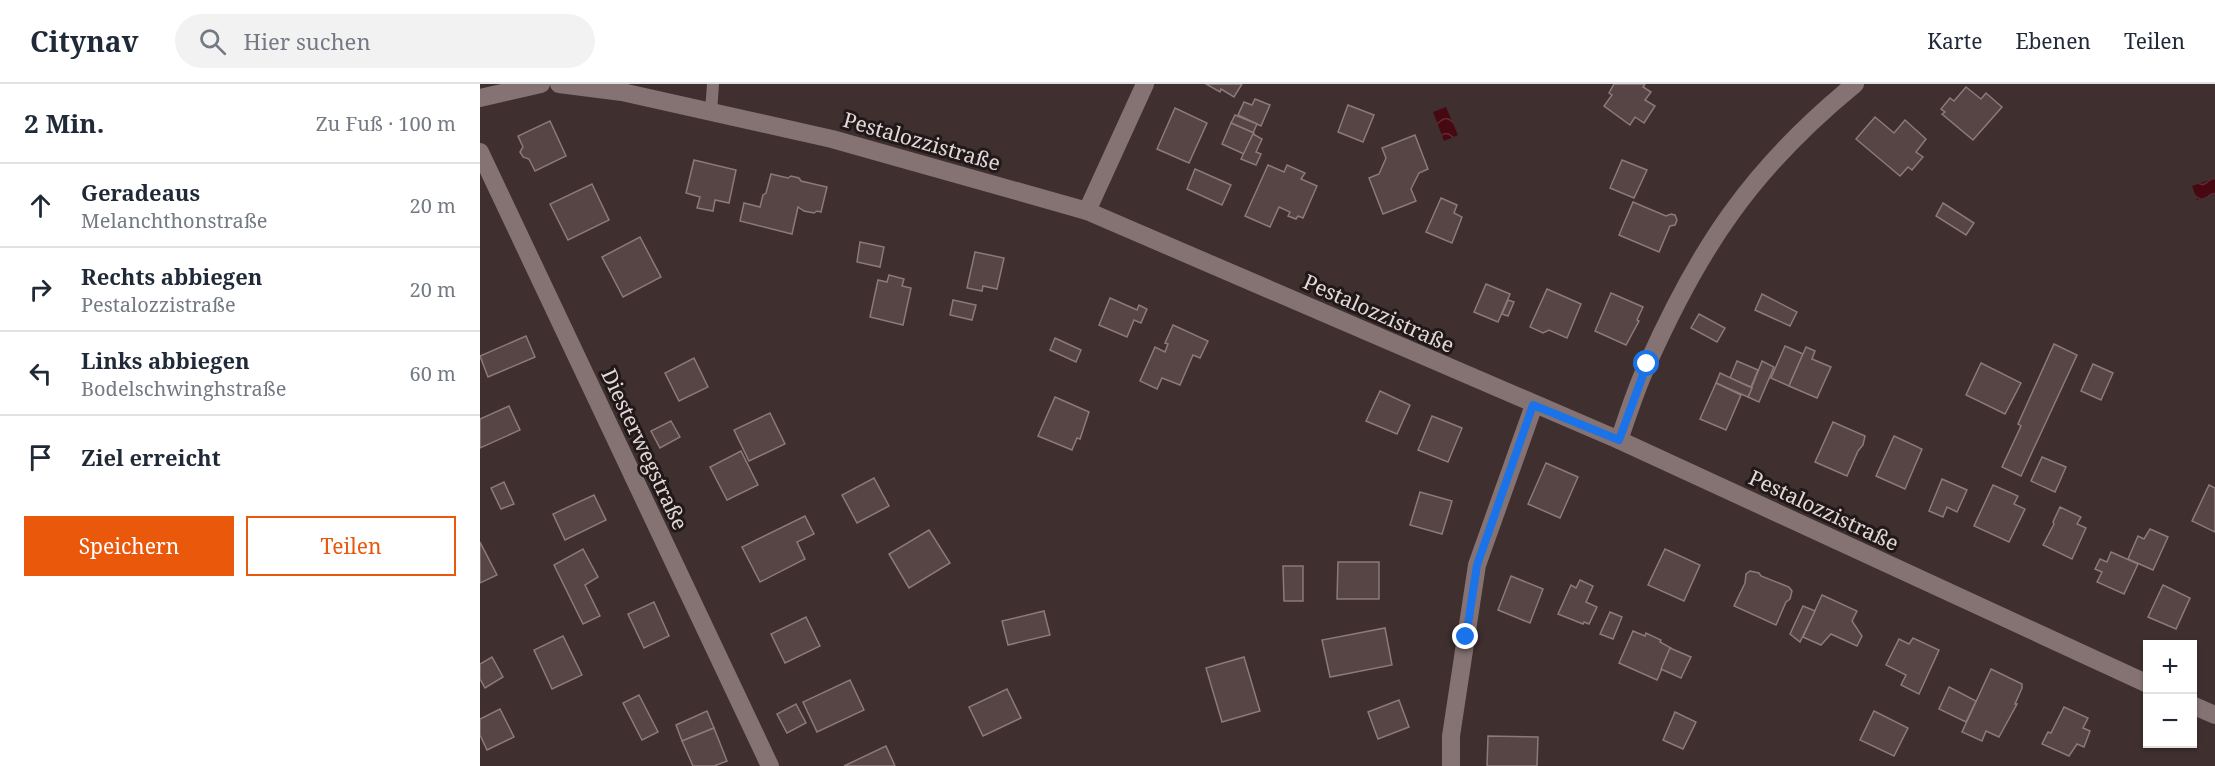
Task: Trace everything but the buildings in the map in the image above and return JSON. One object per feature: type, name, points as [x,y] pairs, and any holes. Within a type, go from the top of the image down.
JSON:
[{"type":"street","points":[[480,98],[541,84]]},
{"type":"street","name":"Pestalozzistraße","points":[[559,84],[622,92],[832,139],[1087,211],[1533,405],[1619,440],[2143,682]]},
{"type":"street","points":[[1619,440],[1647,364],[1691,278],[1731,212],[1776,159],[1855,84]]},
{"type":"street","points":[[1087,211],[1140,85]]},
{"type":"street","name":"Diesterwegstraße","points":[[480,152],[770,766]]},
{"type":"street","points":[[1451,766],[1451,736],[1477,565],[1533,405]]},
{"type":"street","points":[[2197,707],[2215,715]]},
{"type":"lane","points":[[711,112],[713,84]]},
{"type":"water","points":[[1446,107],[1458,135],[1444,141],[1433,112]]},
{"type":"water","points":[[2215,178],[2215,194],[2197,200],[2192,186]]},
{"type":"route","points":[[1466,637],[1477,565],[1533,405],[1619,440],[1647,364]]}]
